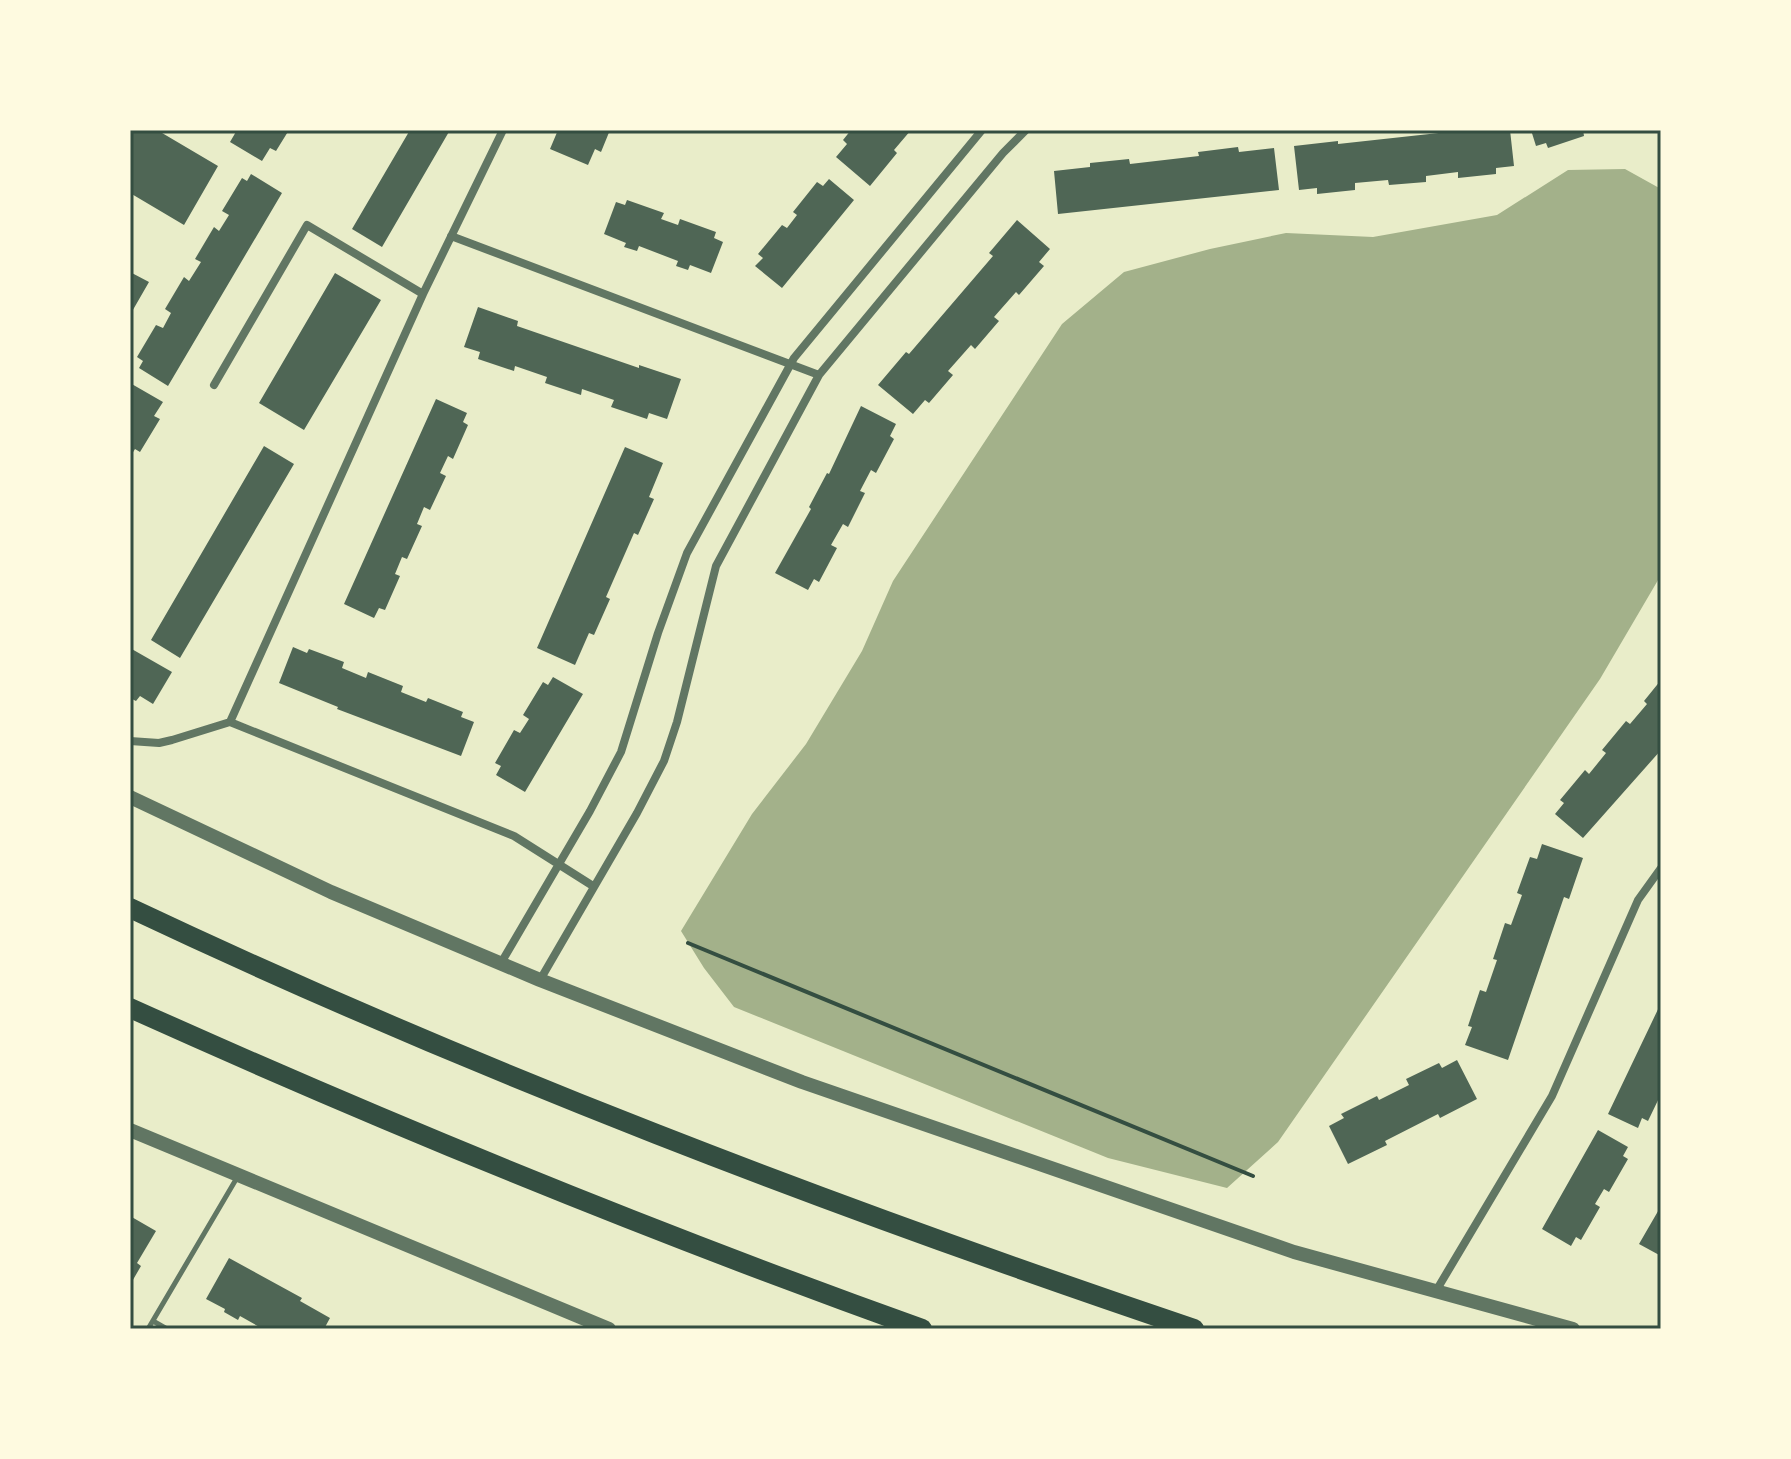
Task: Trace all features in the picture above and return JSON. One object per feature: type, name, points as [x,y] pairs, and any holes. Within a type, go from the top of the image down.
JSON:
[{"type":"highway","points":[[130,908],[458,1053],[657,1134],[848,1207],[1194,1329]]},
{"type":"highway","points":[[130,1008],[257,1065]]},
{"type":"highway","points":[[130,1017],[257,1065],[710,1252],[922,1329]]},
{"type":"street","points":[[230,722],[423,294],[503,130]]},
{"type":"street","points":[[501,963],[621,752],[687,553],[790,364],[982,130]]},
{"type":"street","points":[[540,980],[637,813],[670,746],[716,566],[819,375],[1003,153],[1026,130]]},
{"type":"street","points":[[214,385],[307,225],[423,294]]},
{"type":"street","points":[[451,236],[819,375]]},
{"type":"street","points":[[130,741],[159,743],[230,722],[514,836],[593,886]]},
{"type":"street","points":[[130,797],[331,892],[540,980],[817,1087],[1294,1252],[1573,1329]]},
{"type":"street","points":[[1436,1291],[1552,1096],[1638,900],[1661,868]]},
{"type":"street","points":[[130,1130],[609,1329]]},
{"type":"lane","points":[[148,1329],[239,1175]]},
{"type":"lane","points":[[153,1321],[167,1329]]},
{"type":"path","points":[[688,943],[1253,1176]]},
{"type":"shaded area","points":[[1625,169],[1661,189],[1661,575],[1600,679],[1278,1142],[1227,1188],[1108,1158],[734,1007],[681,931],[752,814],[806,744],[862,651],[893,581],[1062,324],[1124,272],[1286,233],[1373,237],[1497,215],[1568,170]]},
{"type":"building","points":[[130,130],[157,130],[218,166],[184,225],[130,193]]},
{"type":"building","points":[[237,130],[289,130],[276,151],[270,148],[262,161],[230,142]]},
{"type":"building","points":[[410,130],[450,130],[382,247],[352,229]]},
{"type":"building","points":[[558,130],[610,130],[601,152],[595,149],[588,165],[550,149]]},
{"type":"building","points":[[851,130],[911,130],[870,186],[836,157],[847,144],[843,140]]},
{"type":"building","points":[[1466,130],[1510,130],[1514,166],[1496,168],[1496,174],[1458,178],[1458,172],[1426,176],[1426,182],[1389,185],[1388,180],[1355,183],[1355,190],[1317,194],[1317,188],[1299,190],[1294,146]]},
{"type":"building","points":[[1531,130],[1583,130],[1584,136],[1548,148],[1546,143],[1536,146]]},
{"type":"building","points":[[1238,147],[1239,152],[1274,148],[1279,190],[1058,214],[1054,171],[1090,167],[1090,163],[1129,159],[1130,164],[1199,156],[1198,152]]},
{"type":"building","points":[[251,174],[282,193],[168,386],[139,368],[143,361],[137,357],[156,325],[163,328],[171,313],[165,309],[184,277],[189,281],[201,262],[195,259],[214,227],[219,231],[229,215],[222,211],[242,178],[247,181]]},
{"type":"building","points":[[829,179],[854,200],[782,288],[755,266],[763,258],[758,254],[782,225],[787,228],[797,215],[793,212],[817,182],[823,186]]},
{"type":"building","points":[[627,200],[664,213],[661,219],[678,225],[680,219],[716,232],[714,238],[723,242],[711,273],[690,265],[688,270],[676,266],[678,261],[639,246],[637,251],[624,247],[626,243],[604,234],[616,202],[625,205]]},
{"type":"building","points":[[1017,220],[1050,249],[1039,262],[1044,266],[1019,295],[1016,292],[994,317],[999,321],[975,349],[971,345],[948,371],[953,375],[929,403],[925,400],[913,414],[878,385],[906,352],[909,354],[993,256],[989,253]]},
{"type":"building","points":[[130,272],[149,282],[130,315]]},
{"type":"building","points":[[335,273],[381,300],[304,430],[259,403]]},
{"type":"building","points":[[478,307],[518,321],[517,326],[639,368],[639,365],[681,379],[667,419],[649,413],[647,419],[611,407],[614,400],[582,389],[581,395],[545,383],[547,377],[515,366],[514,371],[478,359],[480,352],[464,347]]},
{"type":"building","points":[[130,383],[163,402],[154,416],[160,419],[140,452],[135,449],[130,457]]},
{"type":"building","points":[[436,399],[467,413],[463,422],[468,425],[453,459],[448,456],[440,473],[446,476],[430,510],[424,507],[417,524],[422,526],[407,559],[402,557],[395,574],[400,576],[385,610],[379,608],[374,618],[344,604]]},
{"type":"building","points":[[861,406],[896,424],[890,436],[894,439],[876,473],[871,470],[860,491],[865,493],[848,527],[843,524],[831,545],[837,548],[819,582],[814,579],[808,590],[775,573],[811,509],[809,507],[829,474]]},
{"type":"building","points":[[264,446],[294,464],[180,658],[151,640]]},
{"type":"building","points":[[625,447],[663,463],[649,497],[654,499],[638,535],[634,533],[606,597],[610,599],[594,635],[589,633],[575,665],[537,648]]},
{"type":"building","points":[[293,647],[307,653],[309,649],[344,662],[342,668],[366,678],[368,672],[403,686],[401,692],[426,702],[428,698],[463,712],[461,717],[474,722],[461,756],[337,709],[279,683]]},
{"type":"building","points":[[130,648],[172,672],[153,704],[140,696],[136,701],[130,698]]},
{"type":"building","points":[[553,677],[583,694],[525,792],[496,775],[501,766],[495,763],[514,730],[520,733],[529,719],[523,715],[543,682],[548,685]]},
{"type":"building","points":[[1661,680],[1661,750],[1583,838],[1555,814],[1564,803],[1560,800],[1585,770],[1589,774],[1606,753],[1602,750],[1626,721],[1630,724],[1647,704],[1644,701]]},
{"type":"building","points":[[1542,844],[1583,858],[1569,899],[1564,897],[1508,1060],[1465,1045],[1480,990],[1486,992],[1497,960],[1493,959],[1505,923],[1511,925],[1522,895],[1517,893],[1530,857],[1537,859]]},
{"type":"building","points":[[1661,1003],[1661,1094],[1648,1121],[1642,1118],[1638,1128],[1608,1114]]},
{"type":"building","points":[[1457,1060],[1477,1099],[1440,1118],[1438,1114],[1348,1164],[1329,1126],[1344,1118],[1341,1114],[1377,1096],[1379,1100],[1409,1085],[1406,1079],[1439,1063],[1442,1068]]},
{"type":"building","points":[[1598,1130],[1628,1147],[1623,1156],[1628,1159],[1609,1192],[1604,1189],[1595,1204],[1600,1207],[1581,1240],[1576,1237],[1571,1246],[1542,1229]]},
{"type":"building","points":[[1661,1206],[1661,1256],[1639,1244]]},
{"type":"building","points":[[130,1216],[156,1231],[137,1263],[141,1266],[130,1285]]},
{"type":"building","points":[[229,1258],[302,1298],[300,1301],[330,1318],[324,1329],[263,1329],[240,1316],[238,1320],[206,1299]]}]
